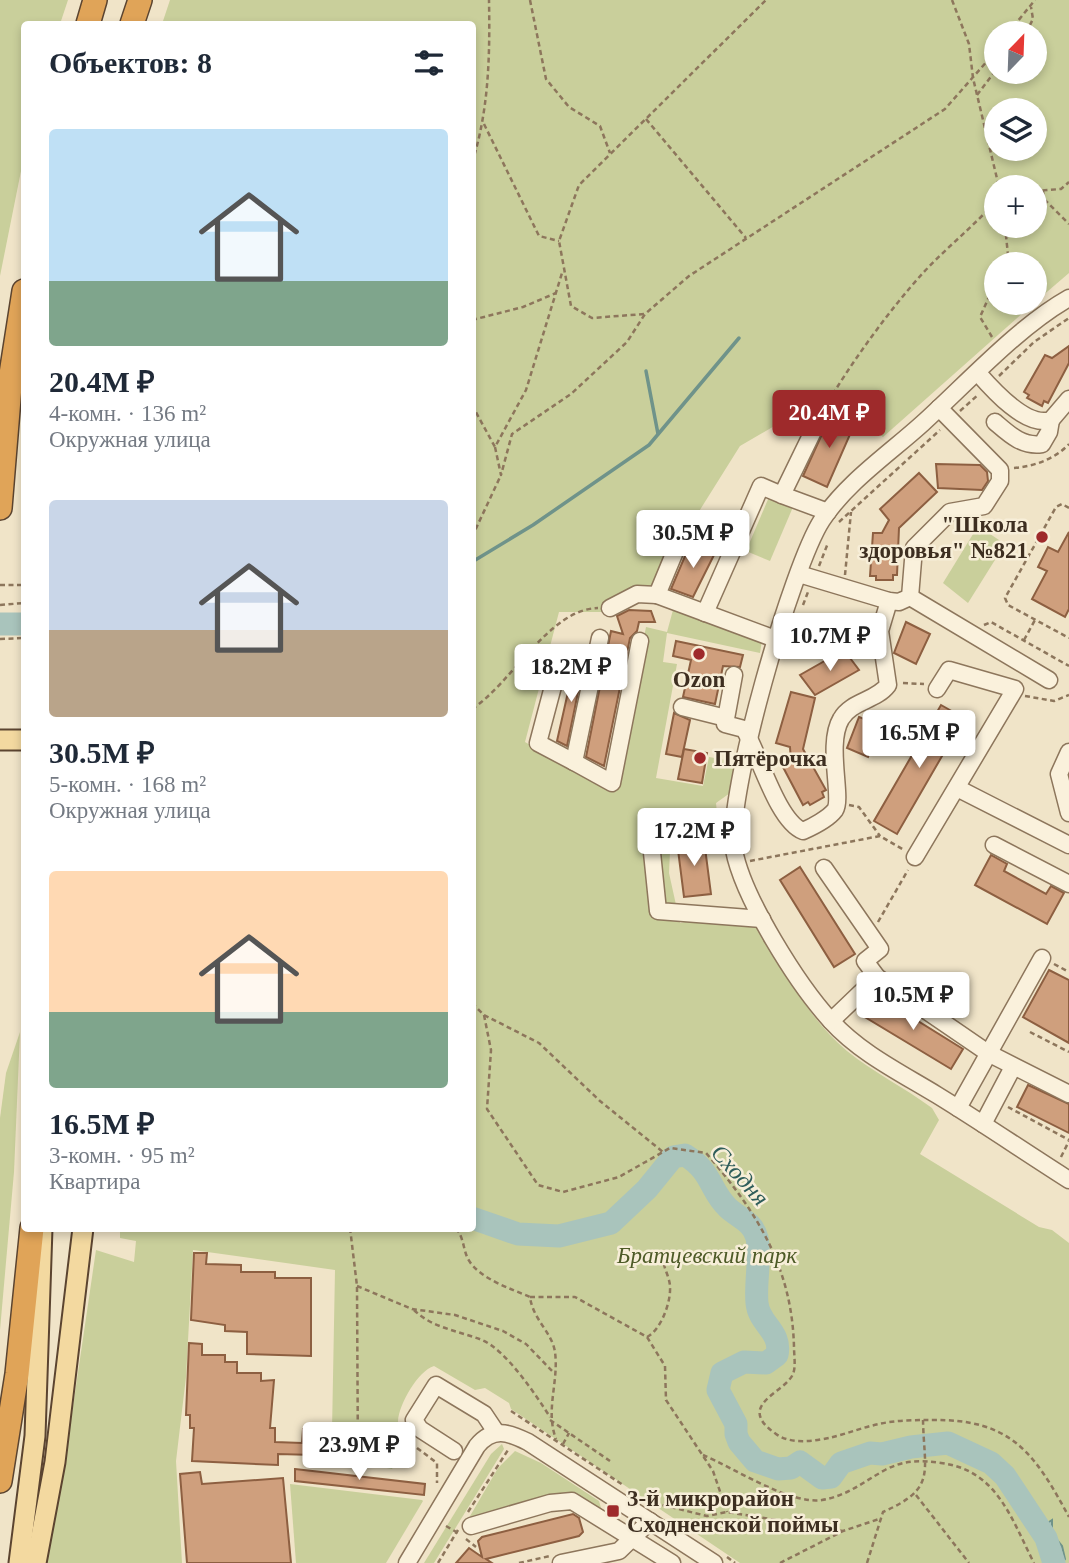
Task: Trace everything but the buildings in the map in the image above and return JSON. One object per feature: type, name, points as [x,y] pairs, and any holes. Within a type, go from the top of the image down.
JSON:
[{"type":"highway","points":[[89,21],[95,0]]},
{"type":"highway","points":[[133,21],[140,0]]},
{"type":"highway","points":[[0,509],[11,374],[21,310]]},
{"type":"highway","points":[[0,1480],[17,1374],[32,1232]]},
{"type":"main road","points":[[0,740],[21,740]]},
{"type":"main road","points":[[19,1563],[35,1436],[42,1232]]},
{"type":"main road","points":[[36,1563],[55,1462],[83,1232]]},
{"type":"street","points":[[1069,298],[978,373],[945,414],[841,497],[832,519],[811,540],[806,577],[783,635],[749,737],[734,828],[734,846],[741,875],[762,919],[831,1021],[880,1059],[1069,1180]]},
{"type":"street","points":[[978,373],[1019,411],[1040,421],[1051,420]]},
{"type":"street","points":[[995,422],[1007,433],[1031,446],[1042,444],[1049,432],[1051,420],[1069,399]]},
{"type":"street","points":[[910,597],[914,548],[950,512],[984,506],[1000,481],[1000,470],[945,414]]},
{"type":"street","points":[[782,495],[817,421]]},
{"type":"street","points":[[705,613],[761,486],[832,519]]},
{"type":"street","points":[[657,594],[687,525],[734,546]]},
{"type":"street","points":[[806,577],[844,590],[884,609]]},
{"type":"street","points":[[610,608],[637,594],[657,594],[705,613],[783,635],[813,639],[880,631]]},
{"type":"street","points":[[884,609],[910,597]]},
{"type":"street","points":[[910,597],[1049,680]]},
{"type":"street","points":[[734,675],[725,724],[744,729],[775,796],[796,828],[803,831],[835,811],[837,803],[833,763],[836,730],[851,708],[888,685],[880,631],[884,609]]},
{"type":"street","points":[[574,762],[600,638]]},
{"type":"street","points":[[560,660],[538,743],[612,783],[640,641]]},
{"type":"street","points":[[915,857],[1015,689],[949,670],[937,689]]},
{"type":"street","points":[[682,707],[726,718]]},
{"type":"street","points":[[1069,752],[1059,774],[1069,813]]},
{"type":"street","points":[[957,788],[1069,845]]},
{"type":"street","points":[[734,828],[650,833],[658,911],[762,919]]},
{"type":"street","points":[[994,845],[1069,884]]},
{"type":"street","points":[[824,868],[880,949],[865,961],[877,977],[988,1053],[1069,1094]]},
{"type":"street","points":[[958,1108],[988,1053],[1017,1026],[1042,958]]},
{"type":"street","points":[[831,1021],[877,977]]},
{"type":"street","points":[[983,1124],[1013,1067]]},
{"type":"street","points":[[454,1451],[420,1429],[414,1420],[436,1385],[484,1414],[496,1432]]},
{"type":"street","points":[[407,1563],[477,1446],[489,1434],[496,1432],[528,1442],[714,1563]]},
{"type":"street","points":[[435,1486],[455,1483]]},
{"type":"street","points":[[471,1527],[550,1503],[572,1501],[672,1563]]},
{"type":"street","points":[[561,1563],[616,1557],[650,1521]]},
{"type":"path","points":[[476,150],[484,124],[490,41],[489,0]]},
{"type":"path","points":[[530,0],[546,79],[569,107],[600,126],[610,154]]},
{"type":"path","points":[[645,314],[592,318],[571,306],[562,271],[559,241],[579,185],[766,0]]},
{"type":"path","points":[[952,0],[969,44],[976,96],[996,175]]},
{"type":"path","points":[[1018,21],[1035,0]]},
{"type":"path","points":[[1031,5],[1032,21]]},
{"type":"path","points":[[476,528],[500,475],[512,433],[571,394],[627,342],[645,314],[689,276],[945,109],[984,65]]},
{"type":"path","points":[[976,96],[985,84]]},
{"type":"path","points":[[646,119],[746,238]]},
{"type":"path","points":[[484,124],[539,236],[559,241]]},
{"type":"path","points":[[1047,191],[1061,189],[1069,182]]},
{"type":"path","points":[[1047,202],[1069,224]]},
{"type":"path","points":[[817,421],[838,385],[923,273],[984,215]]},
{"type":"path","points":[[495,447],[526,390],[562,271]]},
{"type":"path","points":[[476,319],[523,307],[556,293]]},
{"type":"path","points":[[984,308],[980,317],[996,341]]},
{"type":"path","points":[[832,519],[850,512],[945,414],[989,386],[1034,342],[1069,317]]},
{"type":"path","points":[[476,412],[495,447],[500,475]]},
{"type":"path","points":[[1000,470],[1048,460],[1069,444]]},
{"type":"path","points":[[1069,508],[1062,504],[1056,507],[1004,598],[1008,606],[1069,638]]},
{"type":"path","points":[[844,590],[850,512]]},
{"type":"path","points":[[783,635],[806,577],[831,534]]},
{"type":"path","points":[[0,585],[21,586]]},
{"type":"path","points":[[0,605],[21,603]]},
{"type":"path","points":[[476,706],[489,698],[565,619],[591,608],[610,608]]},
{"type":"path","points":[[1024,640],[1035,620]]},
{"type":"path","points":[[991,622],[1069,666]]},
{"type":"path","points":[[0,639],[21,638]]},
{"type":"path","points":[[898,683],[920,682]]},
{"type":"path","points":[[1013,692],[1041,701],[1054,701],[1069,695]]},
{"type":"path","points":[[837,803],[859,807],[880,836],[915,857],[871,935]]},
{"type":"path","points":[[746,862],[880,836]]},
{"type":"path","points":[[476,1007],[484,1015],[539,1043],[611,1110],[663,1152]]},
{"type":"path","points":[[484,1015],[491,1050],[487,1109],[538,1185],[563,1192],[619,1177],[670,1148],[706,1153],[759,1221],[786,1286],[794,1345],[794,1373],[785,1384],[766,1397],[761,1407],[769,1429],[789,1440],[821,1440],[877,1424],[923,1420],[960,1420],[999,1430],[1033,1459],[1069,1517]]},
{"type":"path","points":[[1017,1026],[1069,1052]]},
{"type":"path","points":[[996,1103],[1069,1141],[1060,1160]]},
{"type":"path","points":[[349,1232],[357,1286],[358,1468]]},
{"type":"path","points":[[458,1232],[468,1259],[477,1269],[505,1287],[530,1297],[575,1297],[647,1337],[665,1366],[666,1400],[713,1471],[727,1512]]},
{"type":"path","points":[[647,1337],[659,1326],[668,1302],[670,1286],[664,1265]]},
{"type":"path","points":[[357,1286],[412,1309],[436,1325],[486,1341],[529,1384],[550,1418],[610,1461]]},
{"type":"path","points":[[530,1297],[532,1312],[555,1351],[550,1418],[555,1439]]},
{"type":"path","points":[[412,1309],[455,1315],[503,1331],[526,1344],[553,1372]]},
{"type":"path","points":[[867,1563],[883,1512],[916,1495],[923,1480],[923,1420]]},
{"type":"path","points":[[563,1444],[569,1433]]},
{"type":"path","points":[[417,1448],[437,1463],[435,1486]]},
{"type":"path","points":[[703,1455],[796,1499],[821,1500],[855,1490],[884,1471],[910,1460],[960,1465],[984,1479],[1012,1518],[1034,1563]]},
{"type":"path","points":[[916,1495],[969,1563]]},
{"type":"path","points":[[646,1501],[707,1516],[727,1512],[843,1531]]},
{"type":"path","points":[[434,1518],[476,1548]]},
{"type":"path","points":[[780,1563],[843,1531],[879,1519]]},
{"type":"green space","points":[[0,0],[68,0],[61,21],[21,21],[21,171],[0,276]]},
{"type":"green space","name":"Братцевский парк","points":[[170,0],[1069,0],[1069,273],[1047,292],[1047,252],[984,252],[984,315],[1020,315],[883,437],[843,404],[788,418],[740,446],[651,588],[610,612],[559,612],[525,742],[613,792],[646,627],[667,632],[673,610],[762,640],[760,653],[667,633],[663,662],[677,664],[656,778],[703,786],[709,757],[736,762],[730,793],[716,803],[718,823],[671,830],[669,873],[680,923],[749,910],[792,985],[832,1037],[857,1059],[932,1108],[939,1120],[920,1154],[1039,1227],[1052,1230],[1069,1243],[1069,1563],[740,1563],[511,1409],[509,1403],[485,1388],[475,1390],[434,1366],[416,1381],[402,1406],[398,1424],[408,1440],[392,1469],[353,1462],[354,1432],[332,1431],[335,1270],[193,1250],[186,1377],[176,1461],[182,1563],[45,1563],[61,1488],[96,1250],[134,1262],[136,1241],[120,1238],[120,1232],[476,1232],[476,21],[163,21]]},
{"type":"green space","points":[[769,497],[793,507],[770,561],[746,551]]},
{"type":"green space","points":[[978,526],[1005,544],[968,603],[943,583]]},
{"type":"green space","points":[[20,1032],[14,1172],[0,1330],[0,1118],[6,1073]]},
{"type":"green space","points":[[502,1444],[504,1449],[434,1563],[424,1563],[491,1454]]},
{"type":"green space","points":[[515,1451],[541,1463],[599,1501],[601,1508],[582,1500],[466,1523],[498,1468]]},
{"type":"green space","points":[[290,1484],[423,1501],[386,1563],[296,1563]]},
{"type":"water","points":[[1052,1520],[1052,1534],[1062,1546],[1065,1559],[1062,1563],[1049,1563],[1037,1530]]},
{"type":"waterway","points":[[476,560],[533,525],[649,445],[739,338]]},
{"type":"waterway","points":[[646,371],[658,434]]},
{"type":"waterway","name":"Сходня","points":[[0,624],[21,624]]},
{"type":"waterway","name":"Сходня","points":[[476,1219],[518,1234],[559,1236],[611,1223],[647,1189],[673,1157],[685,1155],[701,1168],[717,1195],[728,1208],[749,1224],[757,1238],[757,1303],[776,1340],[777,1355],[766,1363],[744,1362],[722,1373],[718,1390],[736,1424],[739,1442],[755,1461],[778,1469],[791,1468],[800,1462],[822,1478],[831,1477],[841,1463],[870,1453],[882,1454],[911,1447],[948,1443],[991,1463],[1005,1476],[1046,1538],[1054,1563]]},
{"type":"place","name":"\"Школа здоровья\" №821","points":[[1042,537]]},
{"type":"place","name":"Ozon","points":[[699,654]]},
{"type":"place","name":"Пятёрочка","points":[[700,758]]},
{"type":"place","name":"3-й микрорайон Сходненской поймы","points":[[613,1511]]}]
